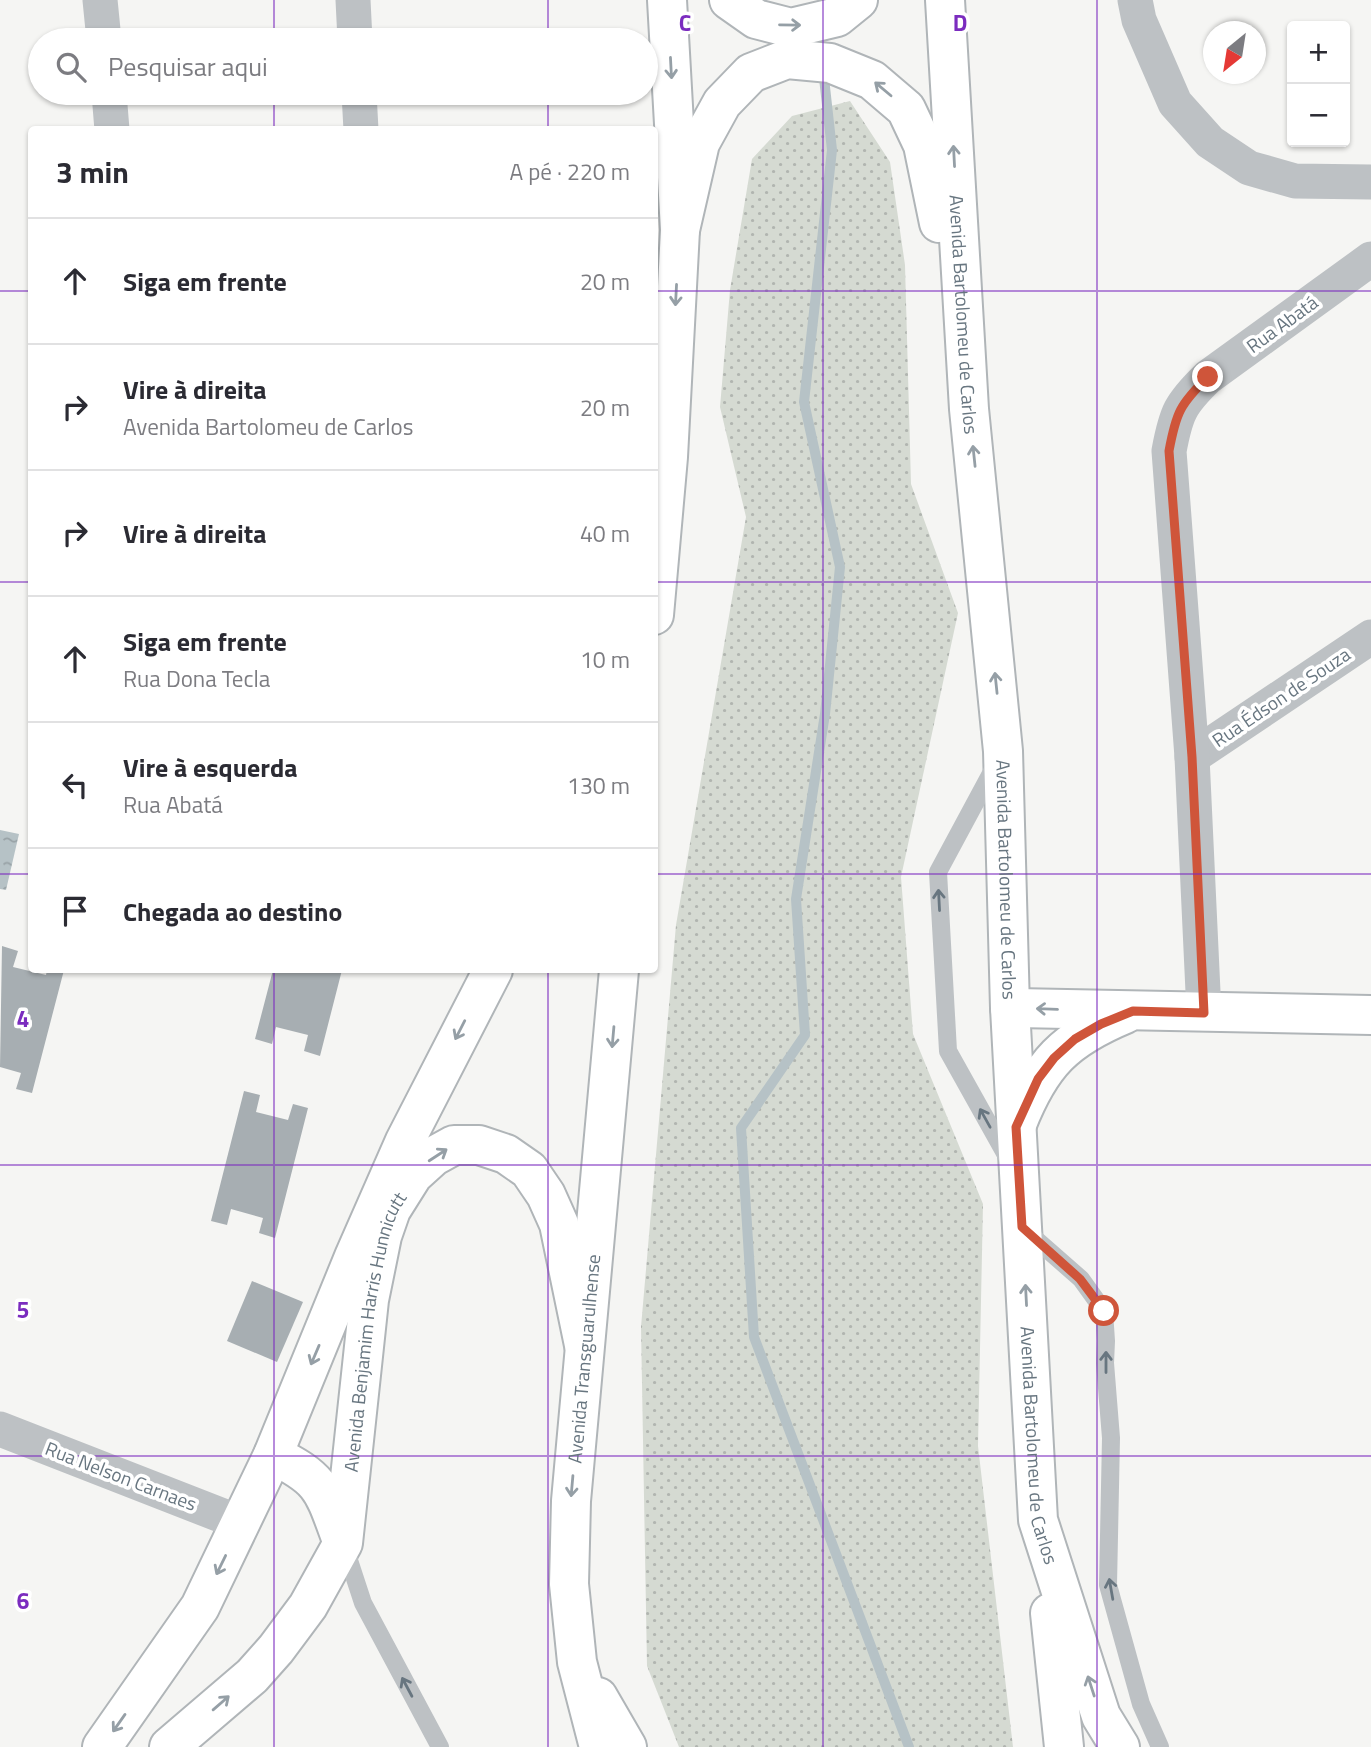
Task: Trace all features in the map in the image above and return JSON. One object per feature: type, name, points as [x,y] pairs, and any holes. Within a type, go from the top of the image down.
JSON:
[{"type":"main road","points":[[658,570],[668,457],[680,230],[667,0]]},
{"type":"main road","points":[[729,0],[756,19],[791,28],[837,17],[858,0]]},
{"type":"main road","name":"Avenida Bartolomeu de Carlos","points":[[945,0],[969,409],[1003,751],[1010,1008],[1038,1520],[1101,1717],[1120,1747]]},
{"type":"main road","points":[[680,230],[700,144],[722,103],[751,73],[787,60],[830,63],[872,80],[906,109],[923,145],[943,241],[969,409]]},
{"type":"main road","name":"Avenida Benjamim Harris Hunnicutt","points":[[102,1747],[201,1606],[273,1455],[405,1141],[490,973]]},
{"type":"main road","name":"Avenida Transguarulhense","points":[[598,1747],[577,1662],[569,1584],[570,1501],[619,973]]},
{"type":"main road","points":[[1010,1008],[1371,1015]]},
{"type":"main road","points":[[1016,1127],[1038,1079],[1054,1058],[1075,1039],[1101,1024],[1133,1011]]},
{"type":"main road","name":"Avenida Benjamim Harris Hunnicutt","points":[[167,1747],[252,1676],[276,1649],[308,1606],[343,1544],[369,1300],[382,1236],[391,1210],[412,1175],[434,1156],[454,1145],[479,1145],[506,1154],[529,1170],[547,1195],[559,1224],[584,1345]]},
{"type":"main road","points":[[273,1455],[302,1469],[315,1481],[326,1497],[343,1544]]},
{"type":"main road","points":[[1038,1520],[1064,1747]]},
{"type":"main road","points":[[167,1747],[157,1719],[160,1695],[201,1606]]},
{"type":"main road","points":[[577,1662],[628,1747]]},
{"type":"street","points":[[100,0],[103,28]]},
{"type":"street","points":[[353,0],[354,28]]},
{"type":"street","points":[[1135,0],[1139,20],[1175,103],[1210,142],[1249,168],[1295,181],[1371,183]]},
{"type":"street","points":[[109,105],[112,126]]},
{"type":"street","points":[[360,105],[361,126]]},
{"type":"street","name":"Rua Abatá","points":[[1204,1013],[1192,757],[1169,451],[1175,419],[1186,399],[1208,377],[1371,259]]},
{"type":"street","name":"Rua Édson de Souza","points":[[1192,757],[1371,637]]},
{"type":"street","name":"Rua Nelson Carnaes","points":[[0,1429],[242,1522]]},
{"type":"lane","points":[[1003,751],[938,872],[948,1051],[1018,1177]]},
{"type":"lane","points":[[1022,1227],[1080,1279],[1104,1311],[1111,1438],[1108,1585],[1141,1704],[1160,1747]]},
{"type":"lane","points":[[343,1544],[363,1602],[440,1747]]},
{"type":"shaded area","points":[[850,101],[890,162],[905,265],[911,484],[958,613],[901,877],[913,1034],[983,1204],[978,1446],[1013,1747],[679,1747],[647,1666],[641,1327],[676,925],[746,517],[720,407],[730,290],[752,159],[792,116]]},
{"type":"water","points":[[0,830],[19,834],[6,890],[0,889]]},
{"type":"building","points":[[2,946],[18,951],[13,967],[28,971],[28,973],[63,973],[32,1093],[16,1089],[21,1073],[0,1067]]},
{"type":"building","points":[[272,973],[341,973],[320,1056],[304,1051],[308,1035],[276,1027],[272,1044],[255,1039]]},
{"type":"building","points":[[244,1091],[260,1095],[256,1112],[288,1120],[293,1104],[308,1108],[275,1238],[259,1233],[263,1218],[231,1209],[227,1225],[211,1221]]},
{"type":"building","points":[[252,1281],[303,1302],[277,1362],[227,1341]]},
{"type":"waterway","points":[[823,69],[832,150],[804,402],[840,567],[825,714],[796,899],[805,1035],[741,1128],[754,1337],[909,1747]]},
{"type":"route","points":[[1104,1311],[1080,1279],[1022,1227],[1016,1127],[1038,1079],[1054,1058],[1075,1039],[1101,1024],[1133,1011],[1204,1013],[1192,757],[1169,451],[1175,419],[1186,399],[1208,377]]}]
